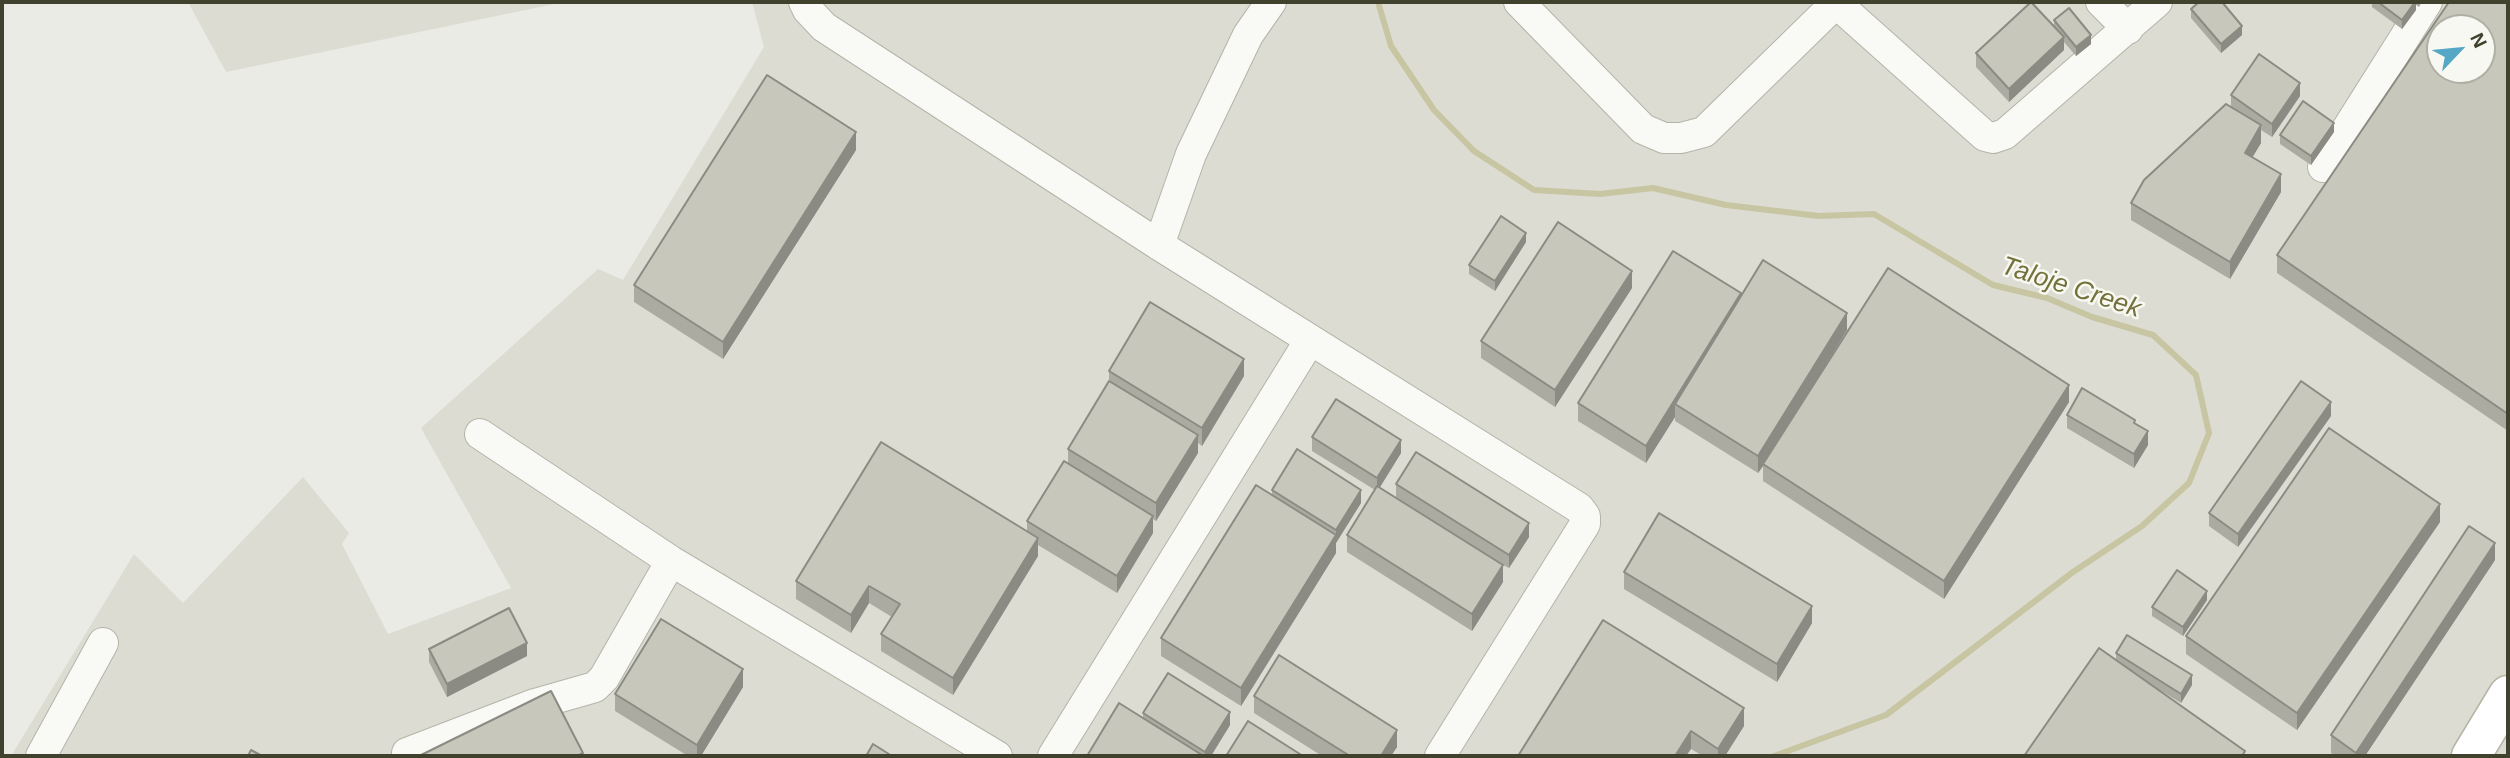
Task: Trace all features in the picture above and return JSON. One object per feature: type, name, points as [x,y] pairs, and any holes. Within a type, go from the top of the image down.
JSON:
[{"type":"main road","points":[[2471,756],[2508,695]]},
{"type":"lane","points":[[804,2],[824,27],[1159,245],[1579,508],[1585,516],[1585,524],[1440,756]]},
{"type":"lane","points":[[1159,245],[1191,154],[1248,35],[1270,2]]},
{"type":"lane","points":[[1519,2],[1643,129],[1664,138],[1681,138],[1704,132],[1835,2],[1986,136],[1993,138],[2005,134],[2157,2]]},
{"type":"lane","points":[[2101,2],[2128,29]]},
{"type":"lane","points":[[2323,167],[2427,2]]},
{"type":"lane","points":[[1053,756],[1310,340]]},
{"type":"lane","points":[[480,435],[671,561],[997,756]]},
{"type":"lane","points":[[407,753],[532,705],[595,687],[604,678],[671,561]]},
{"type":"lane","points":[[41,756],[103,643]]},
{"type":"shaded area","points":[[188,2],[564,2],[226,72]]},
{"type":"shaded area","points":[[752,2],[2508,2],[2508,756],[11,756],[134,554],[183,603],[303,477],[349,533],[342,544],[388,634],[511,588],[421,428],[598,269],[623,280],[764,47]]},
{"type":"building","points":[[2031,2],[2064,37],[2009,89],[1976,53]]},
{"type":"building","points":[[2199,2],[2222,2],[2242,26],[2221,44],[2191,9]]},
{"type":"building","points":[[2378,2],[2415,2],[2402,20]]},
{"type":"building","points":[[2449,2],[2508,2],[2508,414],[2277,255],[2426,36],[2426,84],[2496,84],[2496,14],[2441,14]]},
{"type":"building","points":[[2069,8],[2091,35],[2076,47],[2054,20]]},
{"type":"building","points":[[2259,54],[2300,83],[2272,124],[2231,95]]},
{"type":"building","points":[[767,75],[856,132],[723,342],[634,285]]},
{"type":"building","points":[[2303,101],[2334,123],[2311,156],[2280,135]]},
{"type":"building","points":[[2226,104],[2261,125],[2245,153],[2281,174],[2230,262],[2131,203],[2144,180]]},
{"type":"building","points":[[1501,216],[1526,233],[1495,281],[1469,265]]},
{"type":"building","points":[[1558,222],[1632,271],[1555,390],[1481,341]]},
{"type":"building","points":[[1673,251],[1741,293],[1646,446],[1578,403]]},
{"type":"building","points":[[1763,260],[1847,313],[1758,456],[1675,404]]},
{"type":"building","points":[[1888,268],[2069,385],[1944,581],[1763,464]]},
{"type":"building","points":[[1150,302],[1244,359],[1202,428],[1109,371]]},
{"type":"building","points":[[1109,381],[1198,435],[1156,503],[1068,449]]},
{"type":"building","points":[[2301,381],[2331,402],[2238,534],[2209,513]]},
{"type":"building","points":[[2082,388],[2135,420],[2134,423],[2148,431],[2134,454],[2067,415]]},
{"type":"building","points":[[1336,399],[1401,440],[1377,478],[1312,437]]},
{"type":"building","points":[[2329,428],[2440,504],[2297,713],[2186,636]]},
{"type":"building","points":[[881,442],[1038,538],[953,678],[881,634],[900,604],[869,586],[851,615],[796,581]]},
{"type":"building","points":[[1297,449],[1361,490],[1336,530],[1272,490]]},
{"type":"building","points":[[1416,452],[1529,523],[1509,555],[1396,484]]},
{"type":"building","points":[[1064,461],[1153,516],[1117,576],[1027,521]]},
{"type":"building","points":[[1256,485],[1336,535],[1241,688],[1161,638]]},
{"type":"building","points":[[1377,486],[1503,565],[1472,614],[1347,535]]},
{"type":"building","points":[[1659,513],[1812,606],[1777,664],[1624,572]]},
{"type":"building","points":[[2469,526],[2495,543],[2356,753],[2331,735]]},
{"type":"building","points":[[2177,570],[2207,591],[2183,627],[2152,607]]},
{"type":"building","points":[[509,608],[527,643],[447,684],[429,649]]},
{"type":"building","points":[[661,619],[743,669],[697,745],[615,694]]},
{"type":"building","points":[[1603,620],[1744,708],[1718,749],[1691,731],[1675,756],[1518,756]]},
{"type":"building","points":[[2127,635],[2192,675],[2181,694],[2116,653]]},
{"type":"building","points":[[2099,648],[2245,751],[2242,756],[2024,756]]},
{"type":"building","points":[[1279,655],[1397,730],[1381,756],[1350,756],[1254,696]]},
{"type":"building","points":[[1168,673],[1230,712],[1205,752],[1143,713]]},
{"type":"building","points":[[551,691],[583,753],[577,756],[419,756]]},
{"type":"building","points":[[1119,703],[1202,755],[1202,756],[1087,756]]},
{"type":"building","points":[[1248,721],[1303,756],[1226,756]]},
{"type":"building","points":[[873,744],[892,756],[866,756]]},
{"type":"building","points":[[251,750],[262,756],[248,756]]},
{"type":"waterway","name":"Taloje Creek","points":[[1378,2],[1391,46],[1434,110],[1474,151],[1534,190],[1600,194],[1653,188],[1726,205],[1819,216],[1874,214],[1993,285],[2047,298],[2092,317],[2153,335],[2196,375],[2209,433],[2189,483],[2142,526],[2073,572],[1886,715],[1774,756]]}]
